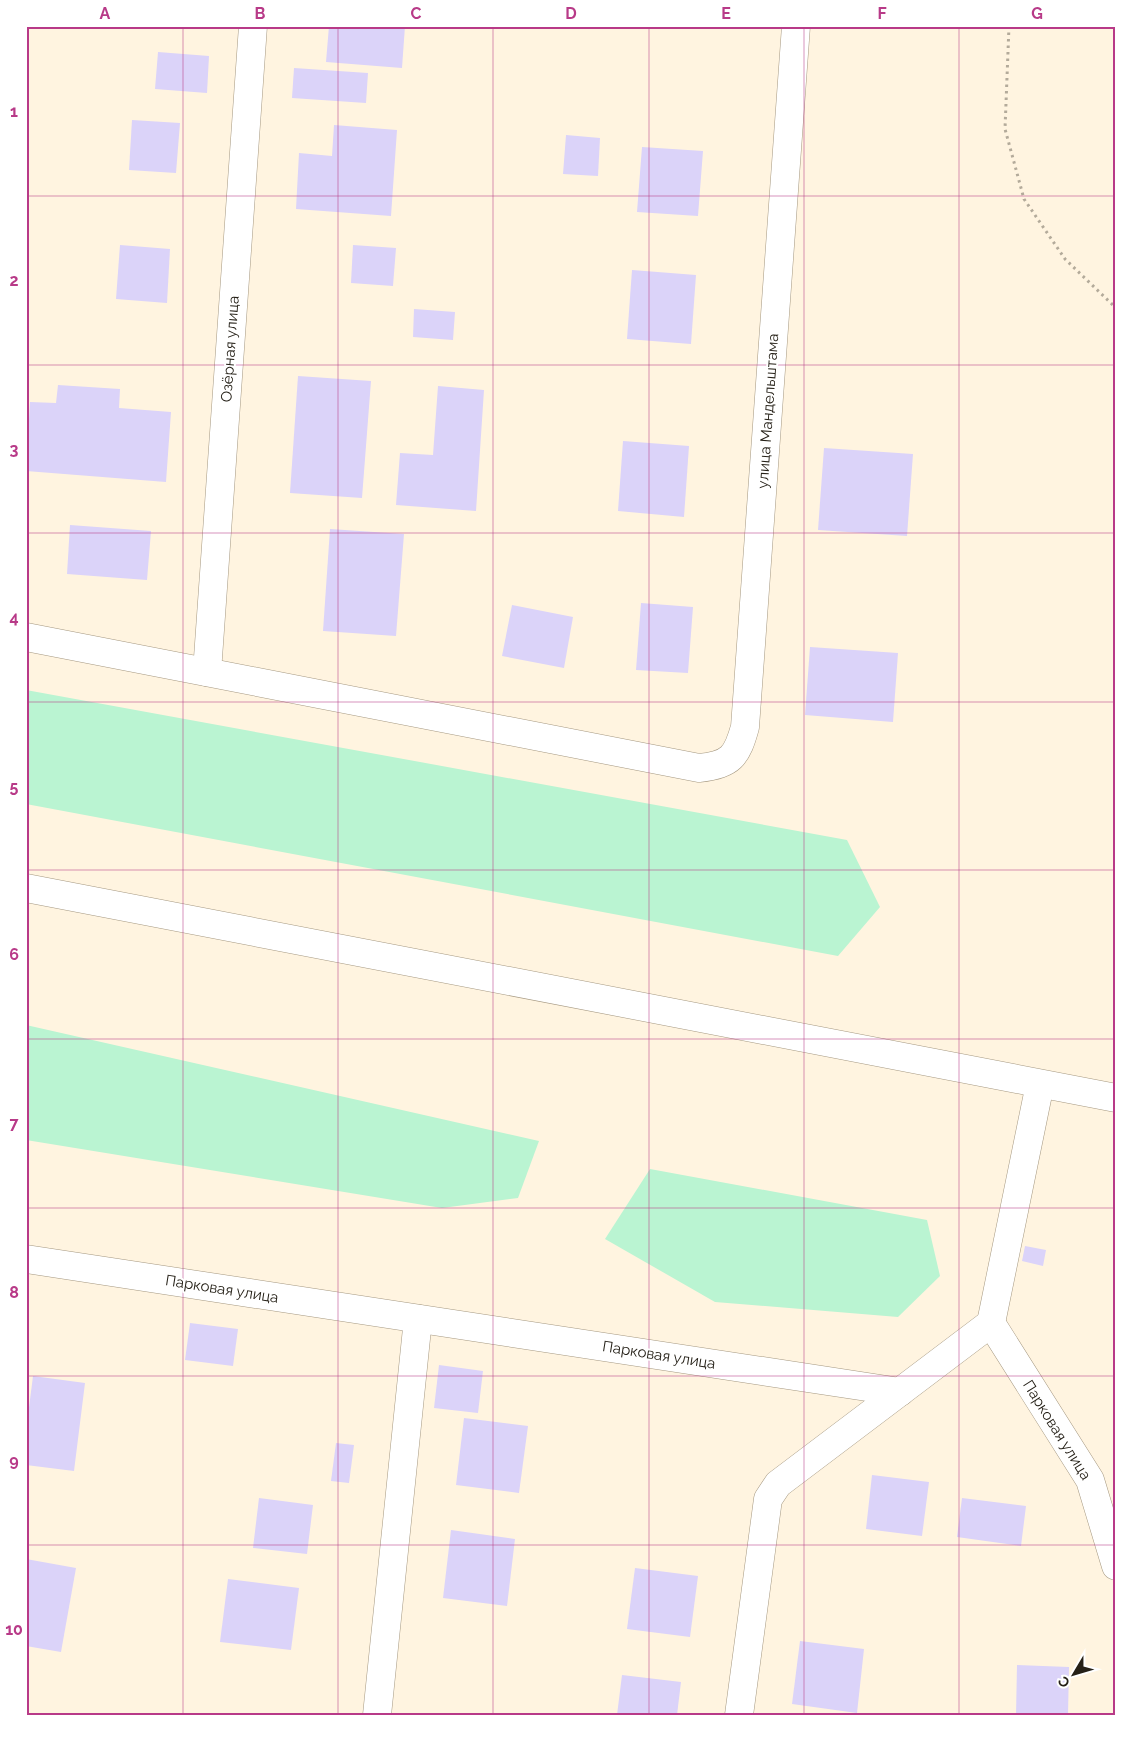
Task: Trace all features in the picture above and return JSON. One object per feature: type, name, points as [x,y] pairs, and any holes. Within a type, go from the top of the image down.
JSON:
[{"type":"street","name":"Озёрная улица","points":[[207,672],[253,26]]},
{"type":"street","name":"улица Мандельштама","points":[[207,672],[700,768],[713,766],[729,760],[740,747],[745,727],[796,26]]},
{"type":"street","points":[[26,637],[207,672]]},
{"type":"street","points":[[26,888],[1116,1098]]},
{"type":"street","points":[[739,1715],[768,1499],[778,1484],[991,1324],[1040,1084]]},
{"type":"street","name":"Парковая улица","points":[[26,1259],[900,1392]]},
{"type":"street","points":[[377,1715],[418,1319]]},
{"type":"street","name":"Парковая улица","points":[[991,1324],[1090,1480],[1116,1566]]},
{"type":"path","points":[[1009,26],[1005,129],[1024,199],[1065,259],[1116,308]]},
{"type":"green space","points":[[26,690],[847,840],[880,907],[838,956],[26,804]]},
{"type":"green space","points":[[26,1025],[539,1141],[518,1198],[442,1208],[26,1140]]},
{"type":"green space","points":[[650,1169],[927,1220],[940,1276],[898,1317],[715,1302],[605,1239]]},
{"type":"building","points":[[329,26],[405,26],[402,68],[326,62]]},
{"type":"building","points":[[158,52],[209,56],[207,93],[155,89]]},
{"type":"building","points":[[294,68],[368,73],[366,103],[292,98]]},
{"type":"building","points":[[132,120],[180,123],[176,173],[129,170]]},
{"type":"building","points":[[334,125],[397,130],[391,216],[296,209],[299,153],[332,156]]},
{"type":"building","points":[[566,135],[600,138],[598,176],[563,174]]},
{"type":"building","points":[[642,147],[703,151],[698,216],[637,212]]},
{"type":"building","points":[[120,245],[170,249],[167,303],[116,299]]},
{"type":"building","points":[[353,245],[396,248],[393,286],[351,283]]},
{"type":"building","points":[[632,270],[696,275],[691,344],[627,339]]},
{"type":"building","points":[[414,309],[455,312],[453,340],[413,337]]},
{"type":"building","points":[[298,376],[371,381],[362,498],[290,493]]},
{"type":"building","points":[[58,385],[120,389],[119,408],[171,412],[166,482],[26,471],[30,402],[56,403]]},
{"type":"building","points":[[438,386],[484,390],[476,511],[396,505],[400,453],[433,455]]},
{"type":"building","points":[[623,441],[689,446],[684,517],[618,511]]},
{"type":"building","points":[[824,448],[913,454],[907,536],[818,530]]},
{"type":"building","points":[[70,525],[151,531],[147,580],[67,574]]},
{"type":"building","points":[[330,529],[404,534],[396,636],[323,631]]},
{"type":"building","points":[[641,603],[693,607],[688,673],[636,670]]},
{"type":"building","points":[[512,605],[573,617],[564,668],[502,656]]},
{"type":"building","points":[[810,647],[898,653],[893,722],[805,715]]},
{"type":"building","points":[[1025,1246],[1046,1250],[1043,1266],[1022,1261]]},
{"type":"building","points":[[190,1323],[238,1329],[233,1366],[185,1360]]},
{"type":"building","points":[[439,1365],[483,1371],[478,1413],[434,1408]]},
{"type":"building","points":[[33,1376],[85,1383],[74,1471],[26,1465],[26,1431]]},
{"type":"building","points":[[464,1418],[528,1426],[519,1493],[456,1485]]},
{"type":"building","points":[[336,1443],[354,1445],[349,1483],[331,1481]]},
{"type":"building","points":[[872,1475],[929,1482],[922,1536],[866,1529]]},
{"type":"building","points":[[259,1498],[313,1505],[307,1554],[253,1548]]},
{"type":"building","points":[[962,1498],[1026,1506],[1021,1546],[957,1537]]},
{"type":"building","points":[[451,1530],[515,1539],[507,1606],[443,1598]]},
{"type":"building","points":[[26,1559],[76,1568],[61,1652],[26,1646]]},
{"type":"building","points":[[635,1568],[698,1576],[690,1637],[627,1629]]},
{"type":"building","points":[[228,1579],[299,1588],[291,1650],[220,1642]]},
{"type":"building","points":[[800,1641],[864,1649],[857,1713],[792,1704]]},
{"type":"building","points":[[1017,1665],[1069,1667],[1068,1715],[1016,1715]]},
{"type":"building","points":[[622,1675],[681,1682],[677,1715],[617,1715]]}]
